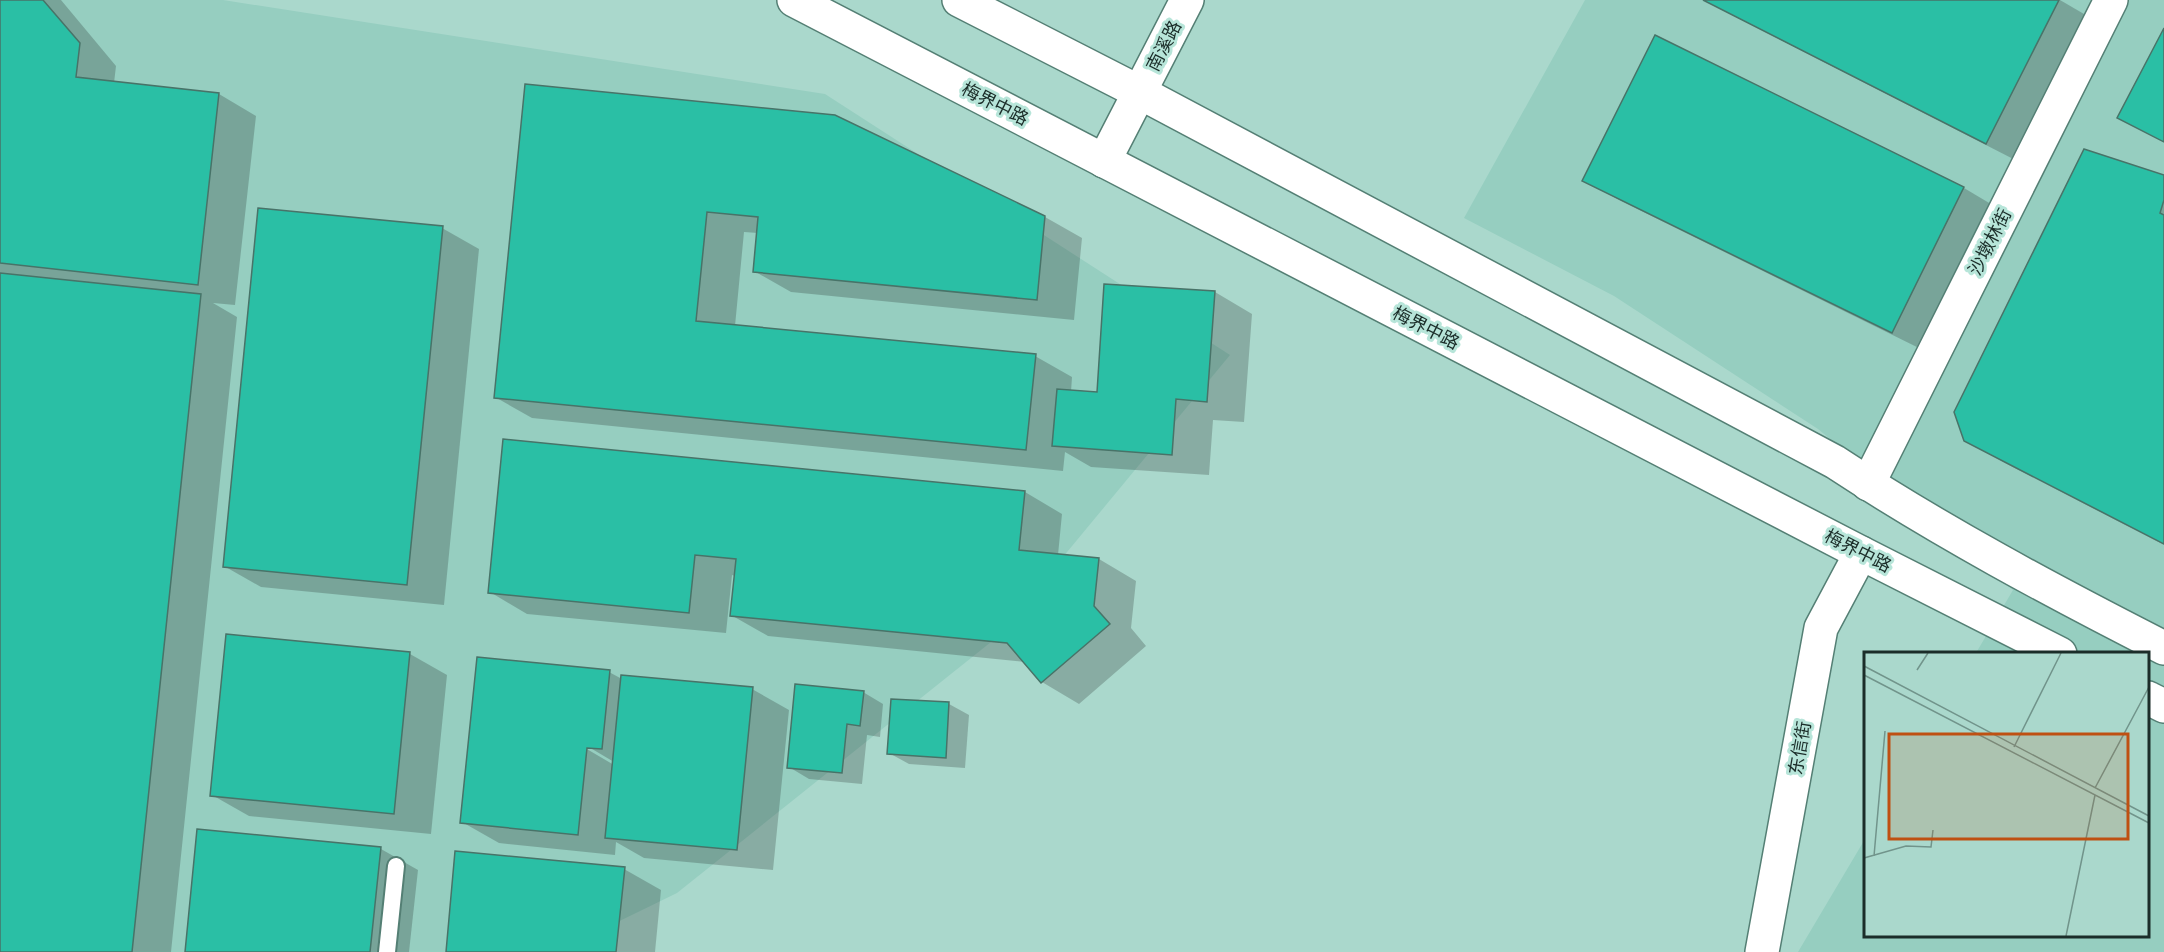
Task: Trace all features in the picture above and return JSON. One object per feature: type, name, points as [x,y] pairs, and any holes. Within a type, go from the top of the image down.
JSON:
[{"type":"main road","name":"梅界中路","points":[[794,0],[2056,652]]},
{"type":"main road","points":[[959,0],[1141,93],[1835,462],[1868,484],[2063,597],[2164,648]]},
{"type":"main road","name":"南溪路","points":[[1104,161],[1187,0]]},
{"type":"main road","name":"沙墩林街","points":[[1868,484],[2111,0]]},
{"type":"main road","name":"东信街","points":[[1762,952],[1821,628],[1861,553]]},
{"type":"main road","points":[[2149,698],[2164,706]]},
{"type":"lane","points":[[387,952],[396,866]]},
{"type":"shaded area","points":[[0,0],[223,0],[825,94],[1230,355],[996,638],[677,893],[556,952],[0,952]]},
{"type":"shaded area","points":[[1585,0],[2164,0],[2164,952],[1798,952],[1864,841],[1864,937],[2149,937],[2149,652],[1977,652],[2013,590],[1818,429],[1614,296],[1464,218]]},
{"type":"building","points":[[0,0],[43,0],[80,43],[76,77],[219,93],[198,285],[0,263]]},
{"type":"building","points":[[1703,0],[2059,0],[1986,144]]},
{"type":"building","points":[[2164,28],[2164,142],[2117,118]]},
{"type":"building","points":[[1655,35],[1964,187],[1892,333],[1582,181]]},
{"type":"building","points":[[525,84],[835,115],[1045,216],[1037,300],[753,272],[758,217],[707,212],[696,321],[1036,354],[1026,450],[494,398]]},
{"type":"building","points":[[2084,149],[2164,175],[2164,200],[2160,213],[2164,215],[2164,544],[1964,441],[1954,412]]},
{"type":"building","points":[[258,208],[443,226],[407,585],[223,567]]},
{"type":"building","points":[[0,273],[201,294],[132,952],[0,952]]},
{"type":"building","points":[[1104,284],[1215,291],[1207,402],[1176,399],[1172,455],[1052,446],[1057,389],[1097,392]]},
{"type":"building","points":[[503,439],[1025,491],[1019,550],[1099,558],[1094,606],[1110,624],[1041,683],[1007,643],[730,616],[736,559],[695,555],[689,613],[488,593]]},
{"type":"building","points":[[226,634],[410,652],[394,814],[210,796]]},
{"type":"building","points":[[477,657],[610,670],[602,749],[587,748],[578,835],[460,823]]},
{"type":"building","points":[[621,675],[753,687],[737,850],[605,838]]},
{"type":"building","points":[[795,684],[864,691],[860,726],[847,724],[842,773],[787,768]]},
{"type":"building","points":[[891,699],[949,702],[946,758],[887,754]]},
{"type":"building","points":[[197,829],[381,847],[370,952],[185,952]]},
{"type":"building","points":[[455,851],[625,867],[616,952],[446,952]]}]
